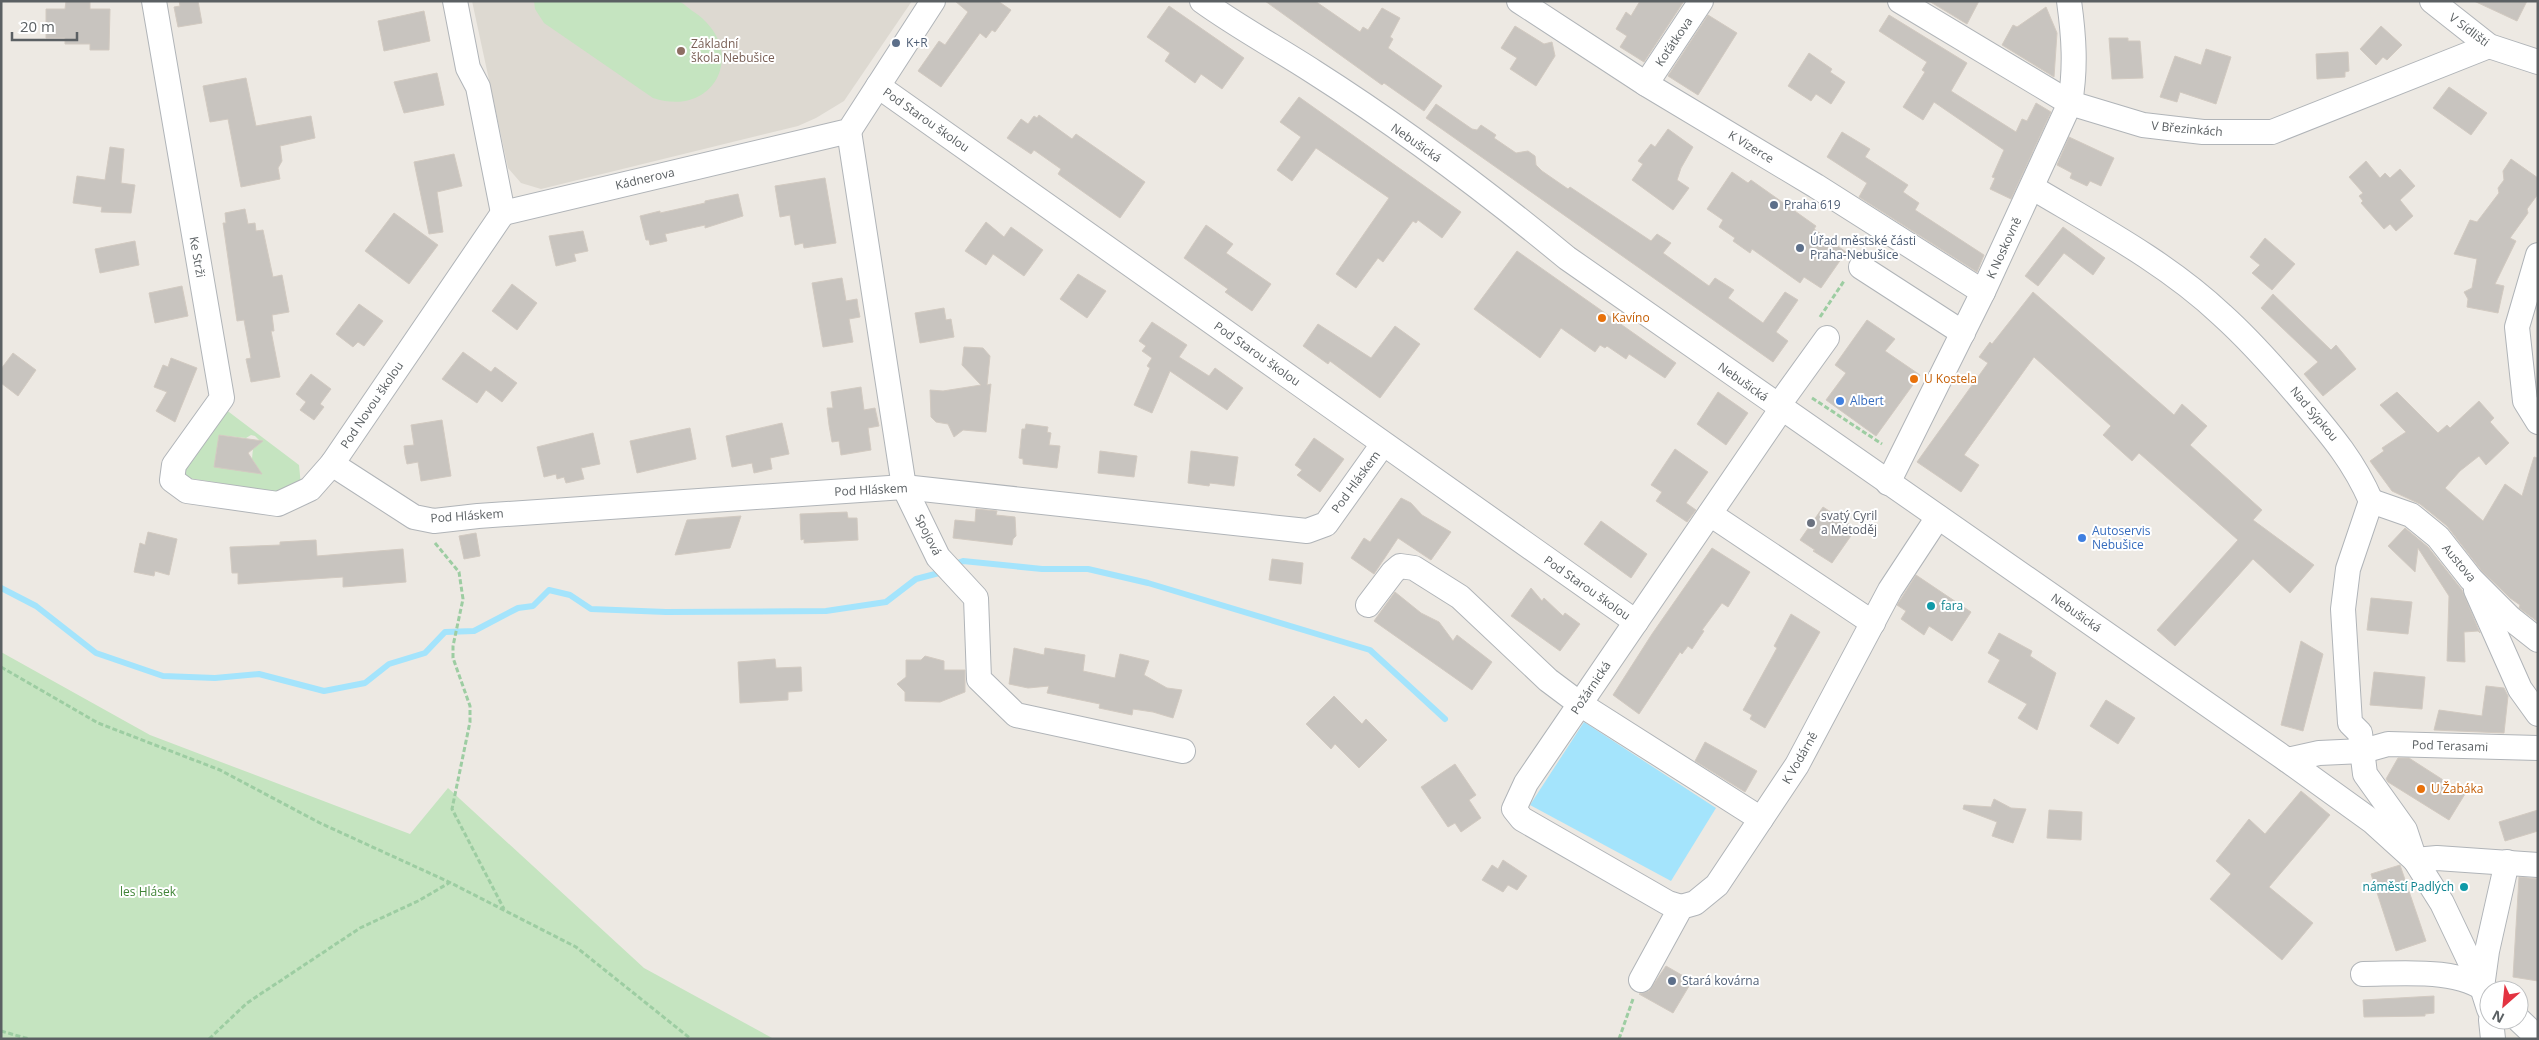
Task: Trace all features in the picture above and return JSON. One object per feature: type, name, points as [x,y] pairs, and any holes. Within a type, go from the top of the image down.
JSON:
[{"type":"street","name":"Ke Strži","points":[[154,1],[222,398],[174,465],[172,480],[187,492]]},
{"type":"street","points":[[455,1],[468,68],[478,87],[503,213]]},
{"type":"street","points":[[850,131],[933,1]]},
{"type":"street","name":"Nebušická","points":[[1202,1],[1234,24],[1315,72],[1493,197],[1567,258],[2287,760]]},
{"type":"street","name":"K Vizerce","points":[[1519,1],[1646,84],[1816,186],[1983,292]]},
{"type":"street","name":"Koťátkova","points":[[1646,84],[1701,1]]},
{"type":"street","name":"V Březinkách","points":[[1900,1],[2070,103],[2143,125],[2203,132],[2272,132],[2489,46]]},
{"type":"street","name":"K Noskovně","points":[[1888,483],[2033,188],[2070,103],[2075,72],[2075,48],[2069,1]]},
{"type":"street","name":"V Sídlišti","points":[[2432,1],[2489,46],[2538,62]]},
{"type":"street","name":"Pod Starou školou","points":[[878,86],[1636,622]]},
{"type":"street","name":"Kádnerova","points":[[503,213],[850,131]]},
{"type":"street","name":"Spojová","points":[[850,131],[904,487],[938,557],[976,598],[980,678],[1016,714],[1183,751]]},
{"type":"street","name":"Nad Sýpkou","points":[[2033,188],[2110,233],[2169,273],[2222,314],[2284,379],[2347,454],[2360,475],[2371,501]]},
{"type":"street","name":"Pod Novou školou","points":[[187,492],[278,504],[310,489],[332,464],[503,213]]},
{"type":"street","points":[[2538,255],[2517,327],[2526,401],[2538,422]]},
{"type":"street","points":[[1861,267],[1962,333]]},
{"type":"street","name":"Požárnická","points":[[1681,907],[1668,903],[1522,819],[1514,809],[1526,783],[1710,514],[1793,385],[1826,338]]},
{"type":"street","name":"Pod Hláskem","points":[[332,464],[414,518],[434,521],[515,513],[904,487],[1307,531],[1326,524],[1383,444]]},
{"type":"street","points":[[2371,501],[2348,568],[2342,609],[2350,723],[2360,733],[2365,774],[2405,830],[2415,860],[2442,903],[2479,980]]},
{"type":"street","name":"Austova","points":[[2371,501],[2411,515],[2438,537],[2471,579],[2510,618],[2538,640]]},
{"type":"street","points":[[1710,514],[1873,622]]},
{"type":"street","name":"K Vodárně","points":[[1681,907],[1695,902],[1717,885],[1798,765],[1890,590],[1938,517]]},
{"type":"street","points":[[1368,605],[1392,572],[1400,566],[1414,568],[1460,598],[1548,680],[1580,704],[1761,819]]},
{"type":"street","points":[[2471,579],[2520,689],[2538,714]]},
{"type":"street","name":"Pod Terasami","points":[[2363,751],[2388,744],[2538,748]]},
{"type":"street","points":[[2287,760],[2319,753],[2363,751]]},
{"type":"street","points":[[2287,760],[2373,822],[2415,860],[2437,858],[2538,865]]},
{"type":"street","points":[[2507,862],[2538,850]]},
{"type":"street","points":[[2487,980],[2487,951],[2507,862]]},
{"type":"street","points":[[1641,980],[1681,907]]},
{"type":"street","points":[[2363,974],[2441,974],[2479,992]]},
{"type":"path","points":[[1793,385],[1882,444]]},
{"type":"path","points":[[414,518],[459,572],[463,599],[452,658],[470,706],[470,722],[452,809],[504,909]]},
{"type":"path","points":[[1,667],[98,723],[220,770],[320,823],[450,882],[576,947],[690,1039]]},
{"type":"path","points":[[209,1039],[247,1003],[360,928],[418,901],[450,882]]},
{"type":"path","points":[[1619,1039],[1631,1006]]},
{"type":"path","points":[[1,1031],[29,1039]]},
{"type":"shaded area","name":"Základní škola Nebušice","points":[[472,1],[912,1],[844,101],[816,118],[798,126],[541,189],[521,183],[508,168]]},
{"type":"green space","points":[[534,1],[678,1],[711,27],[720,44],[722,61],[718,77],[708,90],[694,99],[675,102],[653,98],[544,23],[535,9]]},
{"type":"green space","points":[[225,409],[299,465],[302,496],[175,476]],"holes":[[[219,435],[246,438],[251,435],[259,440],[258,445],[253,448],[252,459],[255,463],[255,468],[214,467]]]},
{"type":"green space","name":"les Hlásek","points":[[1,652],[150,735],[410,834],[448,788],[644,968],[774,1039],[1,1039]]},
{"type":"water","points":[[1584,722],[1716,808],[1671,881],[1530,805]]},
{"type":"building","points":[[66,1],[90,1],[90,9],[110,9],[109,50],[90,50],[90,44],[65,44],[65,38],[46,38],[46,9],[65,9]]},
{"type":"building","points":[[179,1],[198,1],[202,23],[178,27],[174,7],[180,6]]},
{"type":"building","points":[[955,1],[998,1],[1011,10],[995,32],[992,30],[986,38],[980,33],[941,87],[918,71],[939,41],[945,45],[968,12]]},
{"type":"building","points":[[1265,1],[1315,1],[1360,32],[1363,27],[1368,30],[1382,8],[1400,18],[1390,37],[1393,39],[1388,48],[1442,86],[1424,111],[1384,83],[1382,85]]},
{"type":"building","points":[[1640,1],[1684,1],[1644,62],[1620,47],[1627,36],[1616,29],[1626,12],[1631,16]]},
{"type":"building","points":[[1929,1],[1979,1],[1967,24]]},
{"type":"building","points":[[2474,1],[2527,1],[2517,21]]},
{"type":"building","points":[[1169,6],[1244,58],[1222,89],[1201,74],[1195,83],[1165,61],[1170,53],[1147,37]]},
{"type":"building","points":[[2046,7],[2057,33],[2054,77],[2002,45],[2013,25],[2017,27]]},
{"type":"building","points":[[424,11],[430,41],[384,51],[378,21]]},
{"type":"building","points":[[1708,15],[1737,33],[1698,95],[1668,76]]},
{"type":"building","points":[[1889,15],[1967,63],[1951,91],[2016,132],[2022,119],[2027,121],[2036,103],[2051,112],[2011,199],[1990,189],[1995,178],[1992,177],[2004,150],[1934,102],[1923,120],[1903,107],[1925,72],[1922,70],[1927,62],[1879,31]]},
{"type":"building","points":[[1515,26],[1544,44],[1552,42],[1555,56],[1536,86],[1510,69],[1517,58],[1501,48]]},
{"type":"building","points":[[2381,26],[2402,45],[2387,60],[2383,57],[2376,65],[2360,49]]},
{"type":"building","points":[[2109,38],[2128,38],[2128,41],[2140,41],[2143,78],[2112,79]]},
{"type":"building","points":[[2206,49],[2231,57],[2216,104],[2180,92],[2177,102],[2160,97],[2175,56],[2201,65]]},
{"type":"building","points":[[2348,52],[2349,71],[2345,72],[2345,77],[2317,79],[2316,54]]},
{"type":"building","points":[[1809,53],[1832,69],[1830,72],[1845,82],[1831,104],[1816,94],[1811,101],[1788,86]]},
{"type":"building","points":[[437,73],[444,105],[404,113],[394,82]]},
{"type":"building","points":[[246,78],[256,126],[311,116],[315,138],[280,146],[282,161],[278,168],[280,179],[241,187],[228,119],[210,122],[203,86]]},
{"type":"building","points":[[2449,87],[2487,113],[2471,135],[2433,108]]},
{"type":"building","points":[[1299,97],[1461,212],[1442,238],[1418,220],[1416,223],[1413,221],[1383,262],[1378,258],[1356,288],[1336,274],[1389,198],[1316,148],[1292,181],[1277,170],[1301,137],[1280,122]]},
{"type":"building","points":[[1436,104],[1472,129],[1477,130],[1481,125],[1496,135],[1494,138],[1516,153],[1528,151],[1535,156],[1536,165],[1542,171],[1568,189],[1570,187],[1651,241],[1657,234],[1671,243],[1663,253],[1709,286],[1715,278],[1734,290],[1728,298],[1763,323],[1785,292],[1798,300],[1776,332],[1788,341],[1773,362],[1426,118]]},
{"type":"building","points":[[1039,115],[1072,139],[1076,134],[1145,182],[1120,218],[1058,174],[1061,169],[1034,150],[1031,154],[1007,138],[1021,119],[1028,124],[1034,116],[1037,118]]},
{"type":"building","points":[[1668,129],[1693,147],[1681,168],[1677,180],[1689,188],[1673,210],[1632,180],[1643,164],[1638,161],[1651,144],[1655,147]]},
{"type":"building","points":[[1842,132],[1870,149],[1865,157],[1908,185],[1903,192],[1919,203],[1915,210],[1984,255],[1977,272],[1859,197],[1867,183],[1827,157]]},
{"type":"building","points":[[2069,137],[2114,158],[2101,186],[2090,181],[2087,186],[2070,178],[2072,173],[2057,165]]},
{"type":"building","points":[[110,147],[124,149],[121,183],[135,185],[131,213],[101,212],[102,207],[73,203],[77,176],[105,180]]},
{"type":"building","points":[[454,154],[462,186],[437,192],[443,232],[429,234],[414,162]]},
{"type":"building","points":[[2511,159],[2538,178],[2538,194],[2527,209],[2528,213],[2510,238],[2516,241],[2495,284],[2504,286],[2498,313],[2467,307],[2468,299],[2464,292],[2472,288],[2477,259],[2454,254],[2470,220],[2477,222],[2499,193],[2498,188],[2504,180],[2503,171]]},
{"type":"building","points":[[2366,161],[2380,178],[2385,173],[2390,178],[2400,169],[2415,186],[2400,200],[2413,216],[2396,231],[2390,224],[2384,229],[2361,203],[2363,201],[2359,196],[2363,193],[2349,177]]},
{"type":"building","points":[[1732,172],[1748,183],[1751,180],[1816,226],[1814,229],[1846,252],[1821,288],[1804,277],[1800,283],[1752,249],[1750,253],[1733,241],[1735,238],[1719,227],[1723,220],[1707,209]]},
{"type":"building","points":[[825,178],[836,243],[804,248],[803,243],[795,245],[790,215],[780,217],[775,186]]},
{"type":"building","points":[[738,194],[743,216],[705,228],[705,225],[665,234],[667,241],[650,245],[649,240],[646,240],[640,216],[705,203],[705,201]]},
{"type":"building","points":[[245,209],[248,224],[255,223],[256,231],[263,230],[273,277],[282,275],[289,312],[272,315],[274,331],[271,331],[280,377],[251,382],[246,359],[251,358],[244,320],[237,321],[223,223],[226,223],[225,213]]},
{"type":"building","points":[[394,213],[438,245],[409,284],[365,251]]},
{"type":"building","points":[[986,222],[1004,237],[1011,227],[1043,250],[1024,276],[993,254],[986,265],[965,251]]},
{"type":"building","points":[[1206,225],[1233,244],[1226,253],[1271,284],[1252,311],[1225,292],[1228,289],[1184,258]]},
{"type":"building","points":[[2063,227],[2105,258],[2093,275],[2064,253],[2038,286],[2025,276]]},
{"type":"building","points":[[583,231],[588,251],[574,254],[576,261],[556,266],[549,236]]},
{"type":"building","points":[[2265,238],[2295,264],[2272,290],[2252,273],[2260,265],[2250,257]]},
{"type":"building","points":[[135,241],[139,265],[100,273],[95,249]]},
{"type":"building","points":[[1517,251],[1676,363],[1665,378],[1629,354],[1626,359],[1607,346],[1605,348],[1600,345],[1595,352],[1561,328],[1540,358],[1474,309]]},
{"type":"building","points":[[1078,274],[1106,291],[1087,318],[1060,299]]},
{"type":"building","points":[[842,278],[846,301],[857,299],[860,317],[849,319],[853,342],[823,347],[812,283]]},
{"type":"building","points":[[512,284],[537,303],[517,330],[492,311]]},
{"type":"building","points":[[182,286],[188,316],[155,323],[149,293]]},
{"type":"building","points":[[2033,292],[2174,415],[2182,404],[2207,426],[2190,445],[2262,510],[2253,520],[2314,565],[2290,593],[2253,559],[2175,646],[2157,630],[2238,540],[2139,453],[2132,461],[2103,435],[2111,426],[2034,357],[1964,455],[1979,465],[1961,492],[1917,462],[1988,363],[1979,357],[1990,342],[1992,344]]},
{"type":"building","points":[[2273,294],[2331,350],[2336,345],[2356,369],[2323,396],[2304,374],[2318,362],[2261,308]]},
{"type":"building","points":[[359,304],[383,321],[364,346],[358,342],[353,347],[336,334]]},
{"type":"building","points":[[944,308],[946,320],[951,319],[954,337],[920,343],[915,313]]},
{"type":"building","points":[[1867,320],[1895,339],[1885,351],[1920,375],[1876,436],[1826,400],[1846,373],[1835,365]]},
{"type":"building","points":[[1152,322],[1187,345],[1179,357],[1209,376],[1215,368],[1243,388],[1227,410],[1170,371],[1152,413],[1134,405],[1150,368],[1147,366],[1152,358],[1142,351],[1146,346],[1139,341]]},
{"type":"building","points":[[1318,324],[1371,358],[1395,326],[1420,344],[1380,398],[1330,361],[1328,364],[1303,346]]},
{"type":"building","points":[[964,347],[983,348],[990,356],[987,385],[991,384],[986,432],[963,430],[954,437],[948,424],[936,422],[931,417],[930,390],[943,391],[981,385],[962,365]]},
{"type":"building","points":[[463,352],[491,372],[495,367],[517,383],[502,402],[486,390],[477,403],[442,379]]},
{"type":"building","points":[[13,353],[36,370],[18,396],[1,383],[1,369]]},
{"type":"building","points":[[171,358],[197,368],[175,422],[156,411],[167,392],[154,387],[163,365],[168,367]]},
{"type":"building","points":[[311,374],[331,389],[320,404],[324,407],[314,420],[300,410],[306,402],[296,394]]},
{"type":"building","points":[[861,387],[864,410],[875,408],[879,426],[868,428],[871,450],[841,455],[839,441],[832,442],[829,425],[827,408],[833,408],[831,392]]},
{"type":"building","points":[[1718,392],[1748,413],[1726,445],[1697,424]]},
{"type":"building","points":[[2397,392],[2438,433],[2447,425],[2450,428],[2479,401],[2494,418],[2490,422],[2509,443],[2486,465],[2479,456],[2460,471],[2445,488],[2483,521],[2505,484],[2522,496],[2534,457],[2538,458],[2538,622],[2519,608],[2520,605],[2481,570],[2447,526],[2420,504],[2392,491],[2370,461],[2384,451],[2382,448],[2406,432],[2380,405]]},
{"type":"building","points":[[442,420],[451,476],[421,481],[418,462],[407,464],[405,455],[404,446],[414,445],[411,425]]},
{"type":"building","points":[[782,423],[789,454],[770,458],[772,469],[754,473],[752,463],[732,467],[726,436]]},
{"type":"building","points":[[1026,424],[1048,427],[1047,432],[1051,433],[1049,445],[1060,446],[1057,468],[1023,464],[1023,459],[1019,458],[1022,429],[1025,429]]},
{"type":"building","points":[[690,428],[696,459],[637,473],[630,441]]},
{"type":"building","points":[[593,433],[600,464],[581,468],[584,479],[566,483],[564,477],[557,479],[556,474],[544,477],[537,447]]},
{"type":"building","points":[[219,435],[263,441],[248,453],[262,474],[214,467]]},
{"type":"building","points":[[1314,438],[1344,459],[1320,492],[1297,475],[1302,470],[1295,465]]},
{"type":"building","points":[[1675,449],[1708,472],[1686,503],[1696,510],[1687,522],[1656,501],[1662,492],[1651,485]]},
{"type":"building","points":[[1100,451],[1137,456],[1134,477],[1098,473]]},
{"type":"building","points":[[1191,451],[1238,457],[1234,486],[1210,483],[1209,486],[1188,483]]},
{"type":"building","points":[[1401,498],[1411,503],[1422,515],[1451,532],[1431,560],[1398,538],[1374,574],[1351,558],[1364,538],[1370,542]]},
{"type":"building","points":[[1823,507],[1854,527],[1855,530],[1832,563],[1800,540]]},
{"type":"building","points":[[976,509],[997,511],[996,515],[1015,517],[1016,536],[1013,539],[1012,545],[953,538],[955,520],[975,522]]},
{"type":"building","points":[[847,512],[848,518],[857,518],[858,540],[804,543],[804,539],[801,540],[800,514]]},
{"type":"building","points":[[741,516],[730,548],[675,555],[687,520]]},
{"type":"building","points":[[1601,521],[1647,554],[1631,578],[1584,544]]},
{"type":"building","points":[[2405,528],[2428,547],[2462,590],[2480,633],[2478,631],[2464,632],[2465,662],[2447,661],[2449,596],[2418,548],[2415,572],[2388,546]]},
{"type":"building","points":[[148,532],[177,539],[169,575],[155,571],[154,576],[134,572],[140,543],[145,545]]},
{"type":"building","points":[[476,533],[480,556],[464,559],[459,536]]},
{"type":"building","points":[[316,540],[317,556],[403,549],[406,582],[343,587],[343,577],[238,584],[238,573],[232,573],[230,547],[280,545],[280,542]]},
{"type":"building","points":[[1712,548],[1750,572],[1728,607],[1722,603],[1702,630],[1704,631],[1692,649],[1688,646],[1682,654],[1680,652],[1639,714],[1613,695],[1652,634]]},
{"type":"building","points":[[1272,559],[1303,563],[1301,584],[1269,580]]},
{"type":"building","name":"fara","points":[[1916,575],[1971,612],[1952,641],[1929,626],[1924,635],[1901,619],[1906,611],[1897,605]]},
{"type":"building","points":[[1531,588],[1542,601],[1544,598],[1563,616],[1565,613],[1580,624],[1560,651],[1511,616]]},
{"type":"building","points":[[1395,592],[1421,613],[1439,622],[1453,641],[1457,635],[1492,662],[1472,690],[1374,621]]},
{"type":"building","points":[[2371,598],[2412,602],[2408,634],[2367,630]]},
{"type":"building","points":[[1791,614],[1820,632],[1765,728],[1750,719],[1752,715],[1743,710],[1777,648],[1774,646]]},
{"type":"building","points":[[1999,633],[2032,651],[2030,656],[2056,673],[2037,730],[2018,718],[2027,704],[1988,682],[2000,660],[1988,653]]},
{"type":"building","points":[[2301,641],[2323,654],[2303,731],[2281,725]]},
{"type":"building","points":[[1014,648],[1044,655],[1045,648],[1085,655],[1083,671],[1115,678],[1120,654],[1149,661],[1144,675],[1167,688],[1182,690],[1173,718],[1133,709],[1132,715],[1099,708],[1100,704],[1047,693],[1049,686],[1028,688],[1009,684]]},
{"type":"building","points":[[925,656],[944,661],[944,670],[965,670],[965,692],[940,702],[905,701],[905,692],[897,684],[906,677],[906,660],[921,660]]},
{"type":"building","points":[[775,659],[776,668],[801,667],[802,691],[788,692],[788,700],[740,703],[738,662]]},
{"type":"building","points":[[2374,672],[2425,677],[2422,709],[2370,705]]},
{"type":"building","points":[[2486,686],[2504,688],[2508,696],[2504,733],[2434,730],[2439,710],[2482,716]]},
{"type":"building","points":[[1334,696],[1362,724],[1366,719],[1387,740],[1359,768],[1335,744],[1331,749],[1306,724]]},
{"type":"building","points":[[2106,700],[2135,718],[2118,744],[2090,726]]},
{"type":"building","points":[[1705,742],[1757,771],[1745,792],[1695,761]]},
{"type":"building","points":[[2398,758],[2409,758],[2465,794],[2449,820],[2388,782],[2386,779]]},
{"type":"building","points":[[1455,764],[1476,795],[1469,800],[1481,818],[1461,832],[1455,823],[1448,827],[1421,787]]},
{"type":"building","points":[[2301,791],[2330,815],[2269,887],[2313,923],[2282,960],[2210,899],[2231,874],[2216,861],[2249,819],[2265,834]]},
{"type":"building","points":[[1994,799],[2011,808],[2026,809],[2013,843],[1992,836],[1997,822],[1963,809],[1964,805],[1991,807]]},
{"type":"building","points":[[2049,810],[2082,812],[2081,840],[2047,838]]},
{"type":"building","points":[[2538,810],[2538,831],[2505,841],[2499,822]]},
{"type":"building","points":[[1503,860],[1527,876],[1517,890],[1508,885],[1503,892],[1482,880],[1492,865],[1498,869]]},
{"type":"building","points":[[2400,865],[2426,941],[2396,951],[2371,874]]},
{"type":"building","points":[[2519,877],[2538,879],[2538,981],[2513,977]]},
{"type":"building","points":[[1666,966],[1692,981],[1673,1013],[1639,994],[1649,991]]},
{"type":"building","points":[[2434,996],[2434,1013],[2425,1014],[2425,1016],[2364,1017],[2363,1000]]},
{"type":"waterway","points":[[955,564],[963,561],[1042,569],[1088,569],[1148,583],[1370,650],[1445,719]]},
{"type":"waterway","points":[[1,588],[36,606],[96,653],[163,676],[215,678],[259,674],[324,691],[365,683],[389,664],[425,653],[445,632],[474,631],[518,608],[533,606],[549,590],[570,595],[591,609],[666,612],[826,611],[886,602],[916,579],[939,573]]},
{"type":"place","name":"K+R","points":[[896,43]]},
{"type":"place","name":"Základní škola Nebušice","points":[[681,51]]},
{"type":"place","name":"Praha 619","points":[[1774,205]]},
{"type":"place","name":"Úřad městské části Praha-Nebušice","points":[[1800,248]]},
{"type":"place","name":"Kavíno","points":[[1602,318]]},
{"type":"place","name":"U Kostela","points":[[1914,379]]},
{"type":"place","name":"Albert","points":[[1840,401]]},
{"type":"place","name":"svatý Cyril a Metoděj","points":[[1811,523]]},
{"type":"place","name":"Autoservis Nebušice","points":[[2082,538]]},
{"type":"place","name":"fara","points":[[1931,606]]},
{"type":"place","name":"U Žabáka","points":[[2421,789]]},
{"type":"place","name":"náměstí Padlých","points":[[2464,887]]},
{"type":"place","name":"Stará kovárna","points":[[1672,981]]}]
